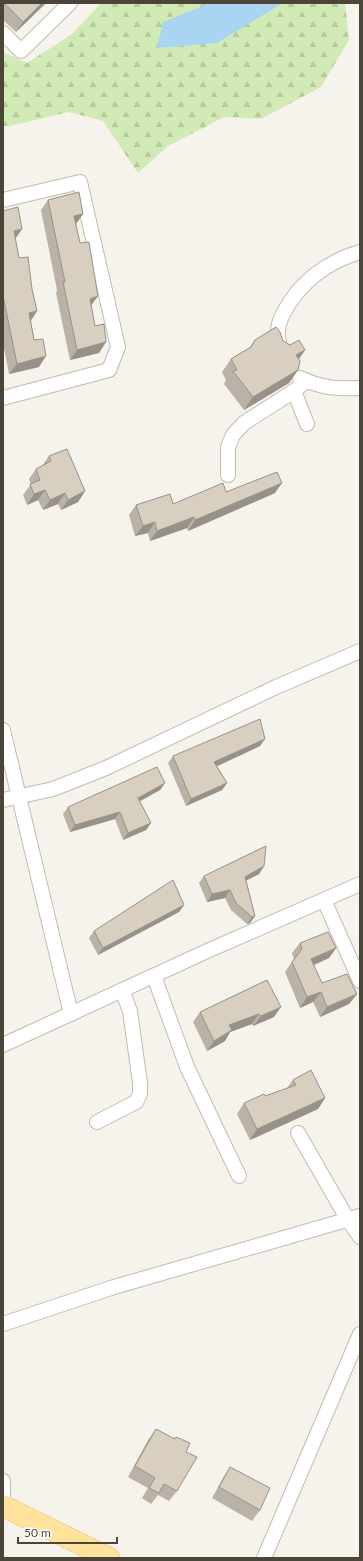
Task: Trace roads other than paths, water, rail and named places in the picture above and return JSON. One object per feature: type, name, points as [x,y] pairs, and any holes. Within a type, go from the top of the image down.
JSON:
[{"type":"main road","points":[[3,1506],[109,1558]]},
{"type":"street","points":[[3,33],[21,50],[70,3]]},
{"type":"street","points":[[3,200],[80,182],[118,347],[109,370],[3,398]]},
{"type":"street","points":[[280,348],[277,336],[279,323],[290,300],[306,282],[322,269],[347,256],[360,252]]},
{"type":"street","points":[[228,475],[228,447],[233,435],[244,423],[294,391],[303,380],[316,385],[336,389],[360,388]]},
{"type":"street","points":[[294,391],[307,424]]},
{"type":"street","points":[[3,800],[53,789],[106,768],[269,690],[360,651]]},
{"type":"street","points":[[3,730],[71,1014]]},
{"type":"street","points":[[3,1045],[204,952],[360,884]]},
{"type":"street","points":[[324,900],[360,981]]},
{"type":"street","points":[[154,976],[187,1067],[239,1176]]},
{"type":"street","points":[[97,1122],[136,1102],[140,1094],[140,1083],[130,1011],[122,990]]},
{"type":"street","points":[[298,1133],[354,1218],[360,1237]]},
{"type":"street","points":[[3,1324],[114,1287],[354,1218]]},
{"type":"street","points":[[264,1558],[360,1334]]},
{"type":"street","points":[[3,1481],[3,1506]]},
{"type":"water","points":[[210,3],[283,3],[217,43],[157,48],[163,22]]}]
